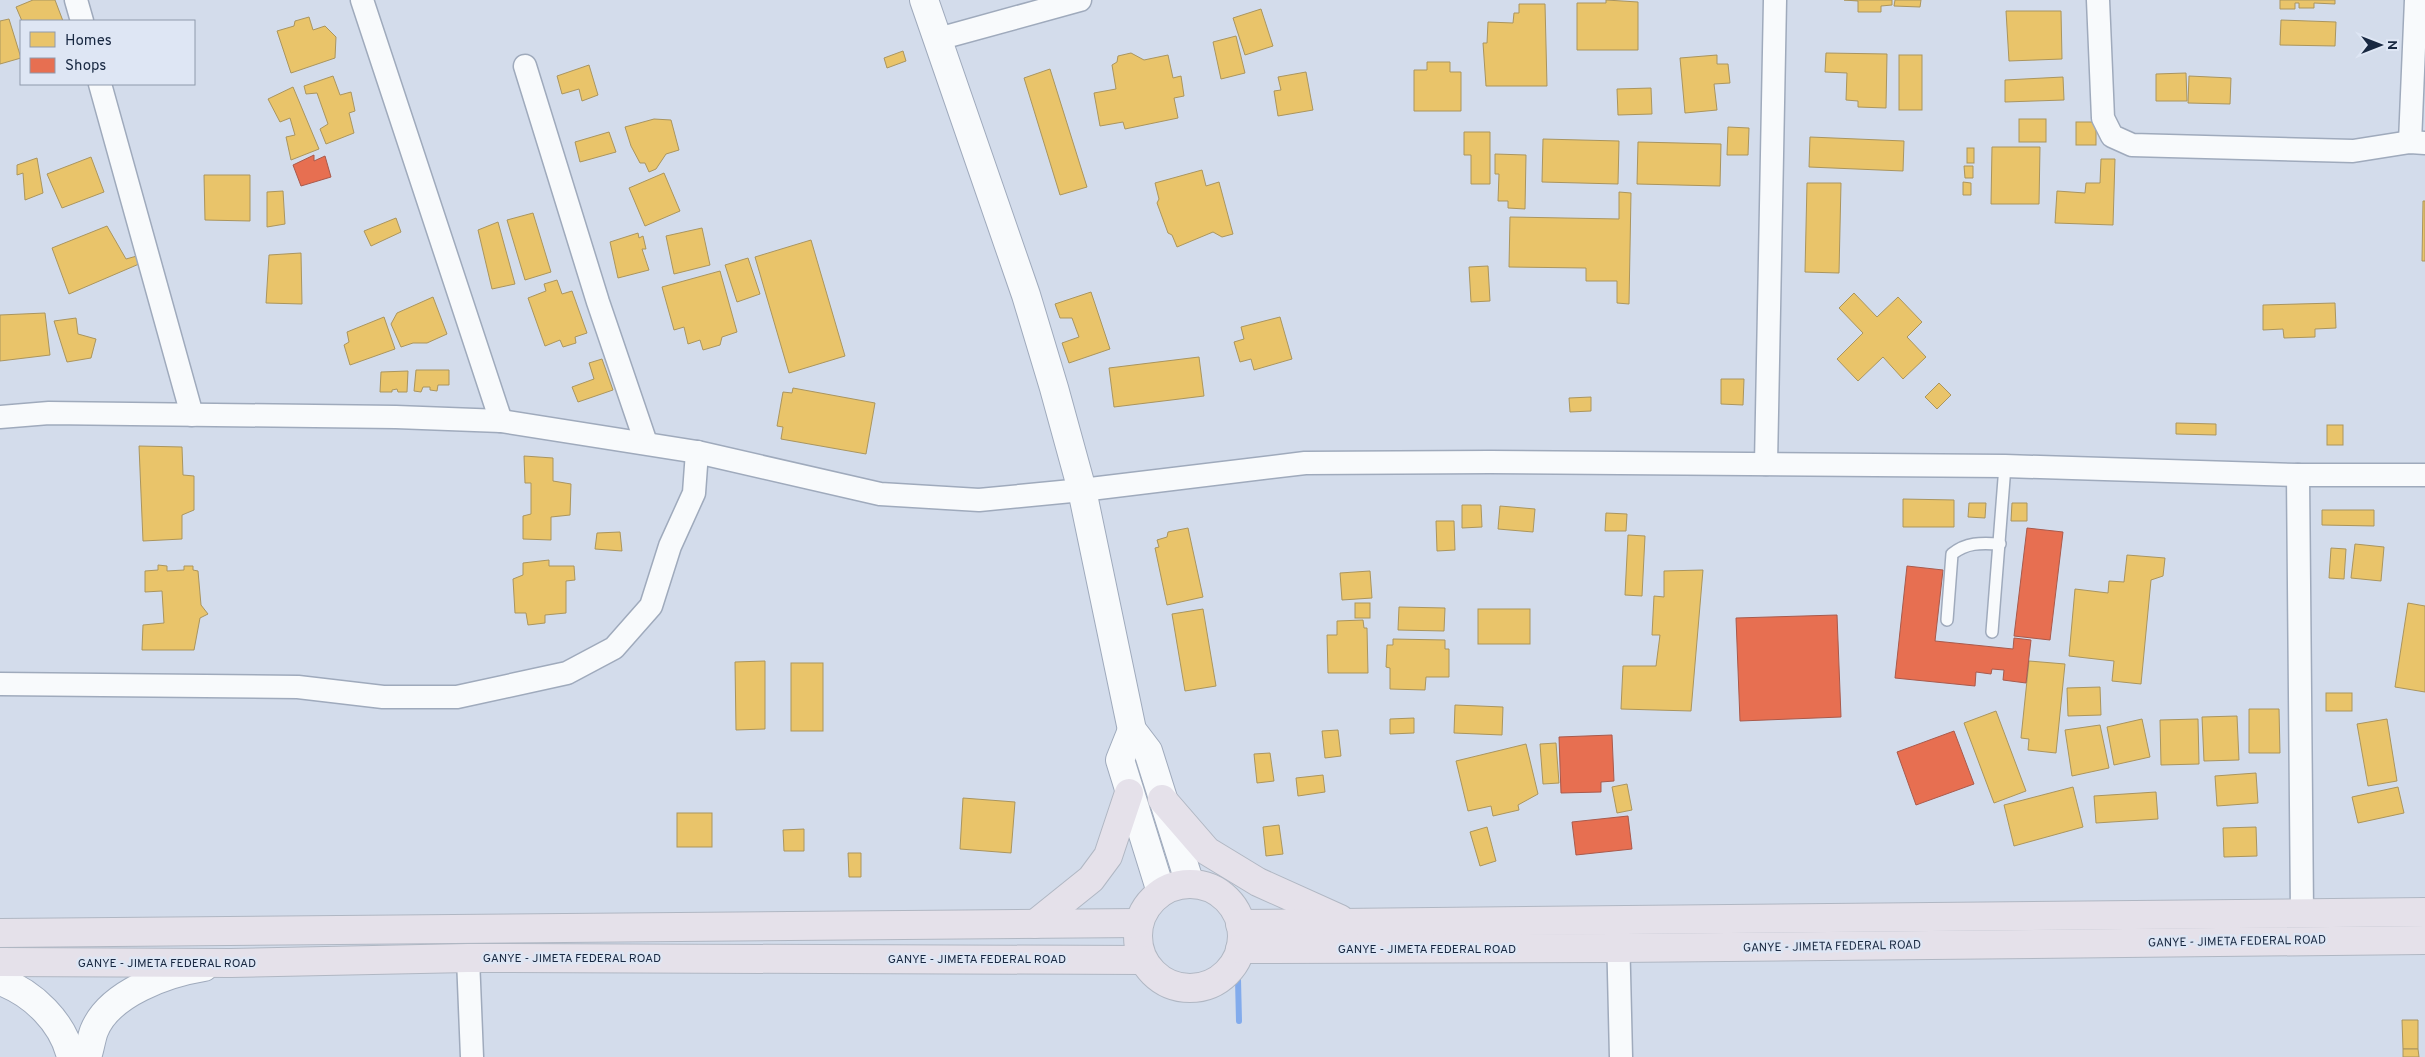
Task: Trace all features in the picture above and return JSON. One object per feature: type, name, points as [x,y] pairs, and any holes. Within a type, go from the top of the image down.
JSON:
[{"type":"main road","points":[[924,0],[1026,295],[1082,490],[1132,730],[1148,751],[1190,884]]},
{"type":"main road","points":[[1132,730],[1120,760],[1161,892]]},
{"type":"main road","points":[[1035,924],[1091,879],[1108,856],[1129,793]]},
{"type":"main road","points":[[1162,799],[1207,851],[1258,882],[1346,922]]},
{"type":"main road","points":[[1190,884],[1209,887],[1220,893],[1236,912],[1240,936],[1228,971],[1219,979],[1195,988],[1170,985],[1150,970],[1143,960],[1139,948],[1139,923],[1144,911],[1161,892],[1172,887],[1190,884]]},
{"type":"main road","points":[[1240,936],[1346,922],[2425,912]]},
{"type":"main road","points":[[0,933],[1139,923]]},
{"type":"main road","name":"GANYE - JIMETA FEDERAL ROAD","points":[[1240,936],[1618,948],[2425,940]]},
{"type":"main road","name":"GANYE - JIMETA FEDERAL ROAD","points":[[0,962],[231,963],[468,958],[1143,960]]},
{"type":"main road","points":[[87,1057],[94,1030],[103,1017],[133,991],[169,976],[196,968],[231,963]]},
{"type":"main road","points":[[0,981],[32,1000],[50,1015],[60,1028],[71,1057]]},
{"type":"street","points":[[76,0],[82,20]]},
{"type":"street","points":[[362,0],[501,421]]},
{"type":"street","points":[[938,39],[1080,0]]},
{"type":"street","points":[[1766,464],[1775,0]]},
{"type":"street","points":[[2098,0],[2103,118],[2112,136],[2132,145],[2353,151],[2418,143],[2416,0]]},
{"type":"street","points":[[525,66],[598,302],[646,442]]},
{"type":"street","points":[[100,85],[192,415]]},
{"type":"street","points":[[0,417],[49,413],[396,417],[501,421],[646,442],[698,452],[880,494],[979,500],[1305,464],[1490,462],[2005,466],[2137,468],[2298,475],[2425,475]]},
{"type":"street","points":[[0,684],[298,687],[383,697],[457,697],[567,673],[614,648],[651,606],[670,546],[694,494],[698,452]]},
{"type":"street","points":[[2298,475],[2302,913]]},
{"type":"street","points":[[1618,919],[1621,1057]]},
{"type":"street","points":[[468,958],[472,1057]]},
{"type":"lane","points":[[1992,632],[2005,466]]},
{"type":"lane","points":[[1947,620],[1952,554],[1963,545],[1978,543],[2000,544]]},
{"type":"building: Homes","points":[[33,0],[55,0],[63,20],[22,20],[16,7]]},
{"type":"building: Homes","points":[[1606,0],[1638,2],[1638,50],[1577,50],[1577,3],[1606,3]]},
{"type":"building: Homes","points":[[1844,0],[1892,0],[1892,5],[1881,6],[1881,12],[1858,12],[1858,1]]},
{"type":"building: Homes","points":[[1895,0],[1921,0],[1920,7],[1894,6]]},
{"type":"building: Homes","points":[[2280,0],[2335,0],[2335,4],[2314,3],[2314,8],[2299,8],[2299,3],[2295,3],[2295,9],[2280,9]]},
{"type":"building: Homes","points":[[1519,4],[1545,4],[1547,86],[1486,86],[1483,43],[1487,43],[1488,22],[1513,23],[1514,13],[1519,13]]},
{"type":"building: Homes","points":[[1261,9],[1273,46],[1245,55],[1233,18]]},
{"type":"building: Homes","points":[[2006,11],[2061,11],[2062,59],[2009,61]]},
{"type":"building: Homes","points":[[309,17],[313,30],[325,26],[336,37],[335,58],[291,73],[277,31],[294,26],[295,21]]},
{"type":"building: Homes","points":[[9,19],[20,58],[0,64],[0,21]]},
{"type":"building: Homes","points":[[2281,20],[2336,22],[2335,46],[2280,45]]},
{"type":"building: Homes","points":[[1236,36],[1245,73],[1221,79],[1213,42]]},
{"type":"building: Homes","points":[[903,51],[906,61],[887,68],[884,58]]},
{"type":"building: Homes","points":[[1131,53],[1144,60],[1168,55],[1173,78],[1181,76],[1184,96],[1174,98],[1178,118],[1125,129],[1123,122],[1100,126],[1094,93],[1116,89],[1112,65],[1117,62],[1118,56]]},
{"type":"building: Homes","points":[[1826,53],[1887,54],[1886,108],[1858,107],[1858,101],[1846,100],[1847,73],[1825,72]]},
{"type":"building: Homes","points":[[1717,55],[1717,64],[1728,64],[1730,83],[1714,84],[1717,110],[1685,113],[1680,58]]},
{"type":"building: Homes","points":[[1899,55],[1922,55],[1922,110],[1899,110]]},
{"type":"building: Homes","points":[[1427,62],[1450,62],[1450,72],[1461,72],[1461,111],[1414,111],[1414,70],[1427,70]]},
{"type":"building: Homes","points":[[589,65],[598,95],[582,101],[579,89],[562,94],[557,76]]},
{"type":"building: Homes","points":[[1050,69],[1087,187],[1060,195],[1024,78]]},
{"type":"building: Homes","points":[[1306,72],[1313,110],[1278,116],[1274,91],[1281,90],[1278,77]]},
{"type":"building: Homes","points":[[2186,73],[2187,101],[2156,101],[2156,74]]},
{"type":"building: Homes","points":[[333,76],[340,95],[351,92],[355,111],[349,113],[354,133],[326,144],[320,129],[328,124],[317,93],[306,94],[304,86]]},
{"type":"building: Homes","points":[[2189,76],[2231,78],[2230,104],[2188,103]]},
{"type":"building: Homes","points":[[2063,77],[2064,100],[2005,102],[2005,80]]},
{"type":"building: Homes","points":[[293,87],[319,149],[291,160],[286,137],[295,135],[290,118],[280,122],[268,99]]},
{"type":"building: Homes","points":[[1651,88],[1652,114],[1618,115],[1617,89]]},
{"type":"building: Homes","points":[[654,119],[671,120],[679,150],[666,154],[656,169],[649,172],[645,163],[640,163],[631,146],[625,127]]},
{"type":"building: Homes","points":[[2019,119],[2046,119],[2046,142],[2019,142]]},
{"type":"building: Homes","points":[[2076,122],[2096,122],[2096,145],[2076,145]]},
{"type":"building: Homes","points":[[1728,127],[1749,128],[1748,155],[1727,155]]},
{"type":"building: Homes","points":[[609,132],[616,152],[580,162],[575,142]]},
{"type":"building: Homes","points":[[1464,132],[1490,132],[1490,184],[1471,184],[1471,155],[1464,155]]},
{"type":"building: Homes","points":[[1810,137],[1904,141],[1903,171],[1809,167]]},
{"type":"building: Homes","points":[[1543,139],[1619,141],[1618,184],[1542,182]]},
{"type":"building: Homes","points":[[1638,142],[1721,144],[1720,186],[1637,184]]},
{"type":"building: Homes","points":[[1992,147],[2040,147],[2039,204],[1991,204]]},
{"type":"building: Homes","points":[[1967,148],[1974,148],[1974,163],[1967,163]]},
{"type":"building: Homes","points":[[1495,154],[1526,155],[1525,209],[1508,208],[1508,201],[1498,201],[1499,174],[1495,174]]},
{"type":"building: Homes","points":[[91,157],[104,192],[62,208],[47,174]]},
{"type":"building: Homes","points":[[37,158],[43,193],[25,200],[23,173],[17,175],[17,165]]},
{"type":"building: Homes","points":[[2101,159],[2115,159],[2113,225],[2055,223],[2057,191],[2085,193],[2086,183],[2100,183]]},
{"type":"building: Homes","points":[[1964,166],[1973,166],[1973,178],[1965,178]]},
{"type":"building: Homes","points":[[1202,170],[1206,186],[1219,182],[1233,234],[1222,237],[1213,232],[1177,247],[1172,235],[1168,233],[1157,203],[1159,199],[1155,183]]},
{"type":"building: Homes","points":[[664,173],[680,211],[645,226],[629,188]]},
{"type":"building: Homes","points":[[204,175],[250,175],[250,221],[205,220]]},
{"type":"building: Homes","points":[[1963,182],[1971,183],[1971,195],[1963,195]]},
{"type":"building: Homes","points":[[1807,183],[1841,183],[1839,273],[1805,272]]},
{"type":"building: Homes","points":[[283,191],[285,224],[267,227],[267,192]]},
{"type":"building: Homes","points":[[1619,192],[1631,193],[1629,304],[1617,303],[1617,281],[1586,281],[1586,268],[1509,267],[1510,217],[1619,219]]},
{"type":"building: Homes","points":[[2423,201],[2425,201],[2425,261],[2422,261]]},
{"type":"building: Homes","points":[[533,213],[551,272],[525,280],[507,220]]},
{"type":"building: Homes","points":[[396,218],[401,232],[371,246],[364,231]]},
{"type":"building: Homes","points":[[498,222],[515,284],[492,289],[478,230]]},
{"type":"building: Homes","points":[[107,226],[126,259],[137,256],[139,264],[69,294],[52,248]]},
{"type":"building: Homes","points":[[702,228],[710,265],[674,274],[666,236]]},
{"type":"building: Homes","points":[[638,233],[639,238],[643,236],[646,249],[642,249],[649,270],[618,278],[610,242]]},
{"type":"building: Homes","points":[[811,240],[845,356],[789,373],[755,257]]},
{"type":"building: Homes","points":[[301,253],[302,304],[266,303],[269,255]]},
{"type":"building: Homes","points":[[748,258],[760,294],[737,302],[725,265]]},
{"type":"building: Homes","points":[[1488,266],[1490,301],[1471,302],[1469,267]]},
{"type":"building: Homes","points":[[720,271],[737,332],[722,337],[720,345],[703,350],[700,340],[688,344],[684,327],[674,330],[662,287]]},
{"type":"building: Homes","points":[[557,280],[562,294],[572,291],[587,333],[575,337],[576,343],[563,347],[560,340],[545,346],[528,298],[546,291],[544,284]]},
{"type":"building: Homes","points":[[1091,292],[1110,349],[1069,363],[1062,343],[1079,337],[1072,318],[1060,318],[1055,304]]},
{"type":"building: Homes","points":[[1854,293],[1877,317],[1898,297],[1922,322],[1907,337],[1926,357],[1903,379],[1883,357],[1858,381],[1837,359],[1863,333],[1839,308]]},
{"type":"building: Homes","points":[[433,297],[447,334],[427,343],[413,343],[401,347],[391,324],[397,313]]},
{"type":"building: Homes","points":[[2335,303],[2336,328],[2315,329],[2315,337],[2284,338],[2283,329],[2263,330],[2263,305]]},
{"type":"building: Homes","points":[[45,313],[50,355],[0,361],[0,315]]},
{"type":"building: Homes","points":[[384,317],[395,349],[350,365],[344,345],[349,342],[347,332]]},
{"type":"building: Homes","points":[[1280,317],[1292,359],[1254,370],[1251,359],[1240,362],[1234,342],[1244,339],[1241,327]]},
{"type":"building: Homes","points":[[76,318],[78,334],[96,339],[91,358],[67,362],[54,321]]},
{"type":"building: Homes","points":[[1199,357],[1204,396],[1114,407],[1109,368]]},
{"type":"building: Homes","points":[[602,359],[613,390],[578,402],[572,387],[594,379],[589,363]]},
{"type":"building: Homes","points":[[416,370],[449,370],[449,385],[438,385],[437,391],[430,390],[430,387],[423,387],[421,392],[414,391]]},
{"type":"building: Homes","points":[[408,371],[407,392],[398,392],[397,389],[392,390],[392,392],[380,392],[381,372]]},
{"type":"building: Homes","points":[[1721,379],[1744,379],[1743,405],[1721,404]]},
{"type":"building: Homes","points":[[1939,383],[1951,395],[1937,409],[1925,397]]},
{"type":"building: Homes","points":[[793,388],[875,403],[866,454],[781,439],[783,427],[777,426],[783,392],[792,393]]},
{"type":"building: Homes","points":[[1591,397],[1591,411],[1570,412],[1569,398]]},
{"type":"building: Homes","points":[[2176,423],[2216,424],[2216,435],[2176,434]]},
{"type":"building: Homes","points":[[2327,425],[2343,425],[2343,445],[2327,445]]},
{"type":"building: Homes","points":[[139,446],[182,447],[183,475],[194,476],[194,510],[182,515],[182,539],[143,541]]},
{"type":"building: Homes","points":[[524,456],[553,458],[553,481],[571,484],[570,515],[551,517],[551,540],[523,539],[523,516],[531,514],[531,483],[525,483]]},
{"type":"building: Homes","points":[[1903,499],[1954,500],[1954,527],[1903,527]]},
{"type":"building: Homes","points":[[1969,503],[1986,503],[1985,518],[1968,517]]},
{"type":"building: Homes","points":[[2012,503],[2027,503],[2027,521],[2011,521]]},
{"type":"building: Homes","points":[[1462,505],[1481,505],[1482,527],[1462,528]]},
{"type":"building: Homes","points":[[1500,506],[1535,509],[1533,532],[1498,529]]},
{"type":"building: Homes","points":[[2322,510],[2374,510],[2374,526],[2322,525]]},
{"type":"building: Homes","points":[[1606,513],[1627,514],[1626,531],[1605,531]]},
{"type":"building: Homes","points":[[1436,521],[1454,521],[1455,550],[1437,551]]},
{"type":"building: Homes","points":[[1188,528],[1203,597],[1167,605],[1155,548],[1159,547],[1157,540],[1167,537],[1168,532]]},
{"type":"building: Homes","points":[[620,532],[622,551],[595,549],[597,533]]},
{"type":"building: Homes","points":[[1628,535],[1645,536],[1642,596],[1625,595]]},
{"type":"building: Homes","points":[[2355,544],[2384,547],[2381,581],[2351,578]]},
{"type":"building: Homes","points":[[2331,548],[2346,549],[2344,579],[2329,578]]},
{"type":"building: Homes","points":[[2127,555],[2165,558],[2163,576],[2151,580],[2141,684],[2112,681],[2114,661],[2069,656],[2075,589],[2108,593],[2109,581],[2124,582]]},
{"type":"building: Homes","points":[[549,560],[549,566],[574,566],[575,580],[566,581],[566,613],[545,615],[545,623],[528,625],[526,613],[515,613],[513,579],[523,575],[523,563]]},
{"type":"building: Homes","points":[[158,565],[167,566],[167,571],[184,570],[184,566],[193,566],[193,570],[198,571],[201,605],[208,614],[200,618],[194,650],[142,650],[143,625],[164,623],[162,591],[145,592],[145,571],[158,570]]},
{"type":"building: Homes","points":[[1703,570],[1691,711],[1621,709],[1623,666],[1656,666],[1660,635],[1652,635],[1654,596],[1664,597],[1664,571]]},
{"type":"building: Homes","points":[[1370,571],[1372,598],[1342,600],[1340,573]]},
{"type":"building: Homes","points":[[1355,603],[1370,603],[1370,618],[1355,618]]},
{"type":"building: Homes","points":[[2408,603],[2425,606],[2425,692],[2395,687]]},
{"type":"building: Homes","points":[[1399,607],[1445,608],[1444,631],[1398,630]]},
{"type":"building: Homes","points":[[1203,609],[1216,686],[1185,691],[1172,614]]},
{"type":"building: Homes","points":[[1478,609],[1530,609],[1530,644],[1478,644]]},
{"type":"building: Homes","points":[[1363,620],[1364,628],[1367,628],[1368,673],[1328,673],[1327,635],[1337,635],[1337,621]]},
{"type":"building: Homes","points":[[1393,639],[1445,640],[1445,649],[1449,649],[1449,677],[1426,677],[1425,690],[1390,689],[1390,668],[1386,667],[1387,645],[1393,645]]},
{"type":"building: Homes","points":[[765,661],[765,729],[736,730],[735,662]]},
{"type":"building: Homes","points":[[2029,661],[2065,664],[2056,753],[2028,750],[2029,739],[2021,738]]},
{"type":"building: Homes","points":[[791,663],[823,663],[823,731],[791,731]]},
{"type":"building: Homes","points":[[2100,687],[2101,715],[2068,716],[2067,688]]},
{"type":"building: Homes","points":[[2326,693],[2352,693],[2352,711],[2326,711]]},
{"type":"building: Homes","points":[[1455,705],[1503,707],[1502,735],[1454,733]]},
{"type":"building: Homes","points":[[2249,709],[2279,709],[2280,753],[2249,753]]},
{"type":"building: Homes","points":[[1996,711],[2026,791],[1994,803],[1964,723]]},
{"type":"building: Homes","points":[[2237,716],[2239,760],[2204,761],[2202,717]]},
{"type":"building: Homes","points":[[1414,718],[1414,733],[1390,734],[1390,719]]},
{"type":"building: Homes","points":[[2142,719],[2150,757],[2114,765],[2107,727]]},
{"type":"building: Homes","points":[[2198,719],[2199,764],[2161,765],[2160,720]]},
{"type":"building: Homes","points":[[2387,719],[2397,781],[2368,786],[2357,724]]},
{"type":"building: Homes","points":[[2100,725],[2109,768],[2072,776],[2065,730]]},
{"type":"building: Homes","points":[[1338,730],[1341,756],[1325,758],[1322,731]]},
{"type":"building: Homes","points":[[1556,743],[1559,783],[1543,784],[1540,744]]},
{"type":"building: Homes","points":[[1526,744],[1538,794],[1518,805],[1519,810],[1493,816],[1491,806],[1468,811],[1456,761]]},
{"type":"building: Homes","points":[[1270,753],[1274,781],[1257,783],[1254,754]]},
{"type":"building: Homes","points":[[2256,773],[2258,803],[2217,806],[2215,776]]},
{"type":"building: Homes","points":[[1323,775],[1325,792],[1298,796],[1296,778]]},
{"type":"building: Homes","points":[[1627,784],[1632,810],[1617,813],[1612,787]]},
{"type":"building: Homes","points":[[2073,787],[2083,827],[2014,846],[2004,805]]},
{"type":"building: Homes","points":[[2398,787],[2404,813],[2358,823],[2352,797]]},
{"type":"building: Homes","points":[[2156,792],[2158,819],[2096,823],[2094,796]]},
{"type":"building: Homes","points":[[963,798],[1015,802],[1011,853],[960,849]]},
{"type":"building: Homes","points":[[677,813],[712,813],[712,847],[677,847]]},
{"type":"building: Homes","points":[[1279,825],[1283,854],[1266,856],[1263,827]]},
{"type":"building: Homes","points":[[1487,827],[1496,861],[1480,866],[1470,832]]},
{"type":"building: Homes","points":[[2256,827],[2257,856],[2224,857],[2223,828]]},
{"type":"building: Homes","points":[[804,829],[804,851],[784,851],[783,830]]},
{"type":"building: Homes","points":[[848,853],[861,853],[861,877],[849,877]]},
{"type":"building: Homes","points":[[2402,1020],[2418,1020],[2418,1049],[2403,1049]]},
{"type":"building: Homes","points":[[2403,1049],[2418,1049],[2419,1057],[2403,1057]]},
{"type":"building: Shops","points":[[314,155],[314,161],[325,156],[331,177],[301,186],[293,165]]},
{"type":"building: Shops","points":[[2027,528],[2063,532],[2050,640],[2014,636]]},
{"type":"building: Shops","points":[[1907,566],[1943,570],[1935,641],[2013,649],[2014,638],[2031,640],[2026,683],[2003,680],[2004,670],[1992,669],[1991,674],[1976,672],[1975,686],[1895,678]]},
{"type":"building: Shops","points":[[1837,615],[1841,717],[1740,721],[1736,618]]},
{"type":"building: Shops","points":[[1954,731],[1974,784],[1916,805],[1897,752]]},
{"type":"building: Shops","points":[[1612,735],[1614,781],[1601,782],[1601,792],[1561,793],[1559,737]]},
{"type":"building: Shops","points":[[1628,816],[1632,849],[1576,855],[1572,822]]},
{"type":"waterway","points":[[1238,979],[1239,1021]]}]
